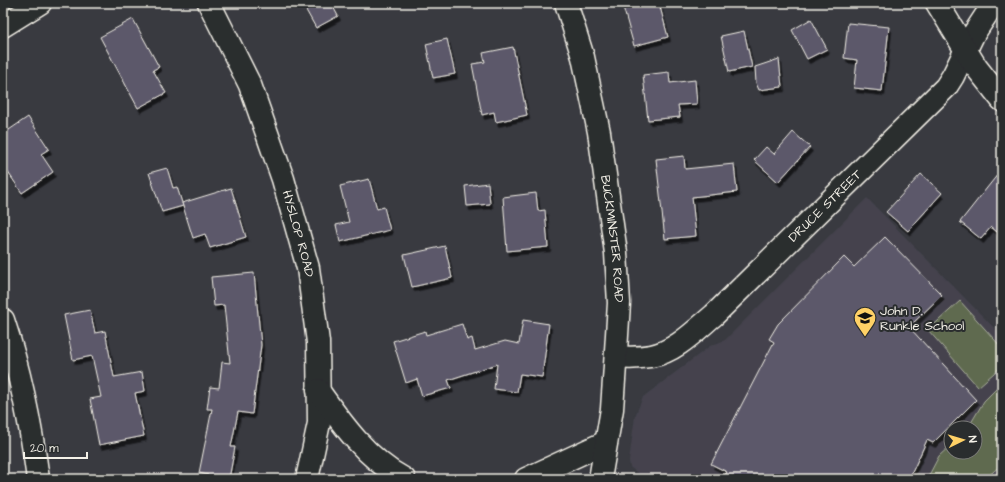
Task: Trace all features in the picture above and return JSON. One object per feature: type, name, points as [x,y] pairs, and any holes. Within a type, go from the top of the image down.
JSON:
[{"type":"street","points":[[3,26],[40,3]]},
{"type":"street","name":"HYSLOP ROAD","points":[[209,3],[250,86],[283,179],[308,268],[318,342],[318,423],[307,479]]},
{"type":"street","name":"BUCKMINSTER ROAD","points":[[566,3],[583,57],[599,132],[616,253],[619,303],[616,357],[612,409],[600,479]]},
{"type":"street","points":[[938,3],[966,51],[994,92],[1002,100]]},
{"type":"street","name":"DRUCE STREET","points":[[616,357],[638,358],[658,354],[682,341],[714,315],[946,86],[953,76],[976,30],[994,3]]},
{"type":"street","points":[[3,320],[10,341],[32,434],[38,479]]},
{"type":"street","points":[[318,390],[357,441],[394,474],[404,479]]},
{"type":"street","points":[[526,479],[606,442]]},
{"type":"shaded area","name":"John D. Runkle School","points":[[867,198],[1002,336],[1002,479],[647,479],[630,467],[629,461],[635,416],[643,397],[710,346],[725,340]]},
{"type":"green space","points":[[960,301],[1002,348],[1002,366],[978,387],[928,330]]},
{"type":"green space","points":[[1002,383],[1002,464],[985,479],[927,479],[939,456],[943,452],[943,460],[983,460],[983,420],[973,420],[984,401]]},
{"type":"building","points":[[302,3],[331,3],[338,16],[316,28]]},
{"type":"building","points":[[622,3],[659,3],[668,37],[634,46]]},
{"type":"building","points":[[133,19],[159,67],[153,70],[166,93],[138,108],[100,37]]},
{"type":"building","points":[[811,19],[827,49],[807,59],[792,30]]},
{"type":"building","points":[[848,23],[889,27],[882,91],[854,88],[857,60],[844,58]]},
{"type":"building","points":[[744,31],[752,67],[729,72],[721,36]]},
{"type":"building","points":[[447,39],[455,74],[433,78],[426,44]]},
{"type":"building","points":[[513,47],[527,115],[496,122],[494,112],[482,115],[472,64],[485,62],[483,53]]},
{"type":"building","points":[[779,59],[782,87],[759,90],[756,83],[755,67]]},
{"type":"building","points":[[669,72],[670,83],[695,80],[697,104],[678,105],[680,117],[648,120],[643,75]]},
{"type":"building","points":[[28,117],[49,149],[41,154],[53,172],[22,193],[3,165],[3,134]]},
{"type":"building","points":[[793,132],[810,147],[778,182],[754,160],[766,147],[774,154]]},
{"type":"building","points":[[684,156],[685,169],[734,164],[737,192],[692,197],[696,236],[665,239],[656,159]]},
{"type":"building","points":[[167,168],[173,188],[177,187],[183,206],[162,212],[149,173]]},
{"type":"building","points":[[1002,169],[1002,236],[991,227],[981,239],[960,222]]},
{"type":"building","points":[[921,174],[942,193],[908,231],[886,212]]},
{"type":"building","points":[[369,179],[377,209],[384,207],[390,230],[340,242],[336,225],[349,222],[340,186]]},
{"type":"building","points":[[488,183],[490,204],[467,206],[465,186]]},
{"type":"building","points":[[231,188],[246,237],[210,248],[205,234],[193,238],[182,203]]},
{"type":"building","points":[[536,193],[538,211],[545,210],[548,247],[507,251],[503,197]]},
{"type":"building","name":"John D. Runkle School","points":[[885,237],[942,295],[909,327],[976,400],[956,420],[943,420],[943,433],[933,443],[927,440],[909,479],[723,479],[727,472],[711,464],[774,342],[769,339],[778,324],[844,257],[854,267]]},
{"type":"building","points":[[445,246],[452,278],[412,287],[404,255]]},
{"type":"building","points":[[254,273],[261,345],[252,414],[238,412],[231,447],[235,447],[229,479],[207,479],[208,475],[199,473],[212,409],[207,409],[210,387],[219,388],[222,362],[230,363],[224,305],[214,306],[211,277]]},
{"type":"building","points":[[90,310],[95,333],[105,331],[114,377],[142,372],[145,391],[135,393],[144,436],[99,445],[90,399],[101,397],[92,356],[73,360],[64,315]]},
{"type":"building","points":[[523,320],[549,324],[542,377],[520,374],[517,392],[494,389],[497,364],[448,380],[451,388],[422,396],[417,379],[406,383],[393,341],[425,331],[426,335],[462,324],[467,340],[472,338],[475,350],[505,341],[519,344]]},
{"type":"place","name":"John D. Runkle School","points":[[865,338]]}]
